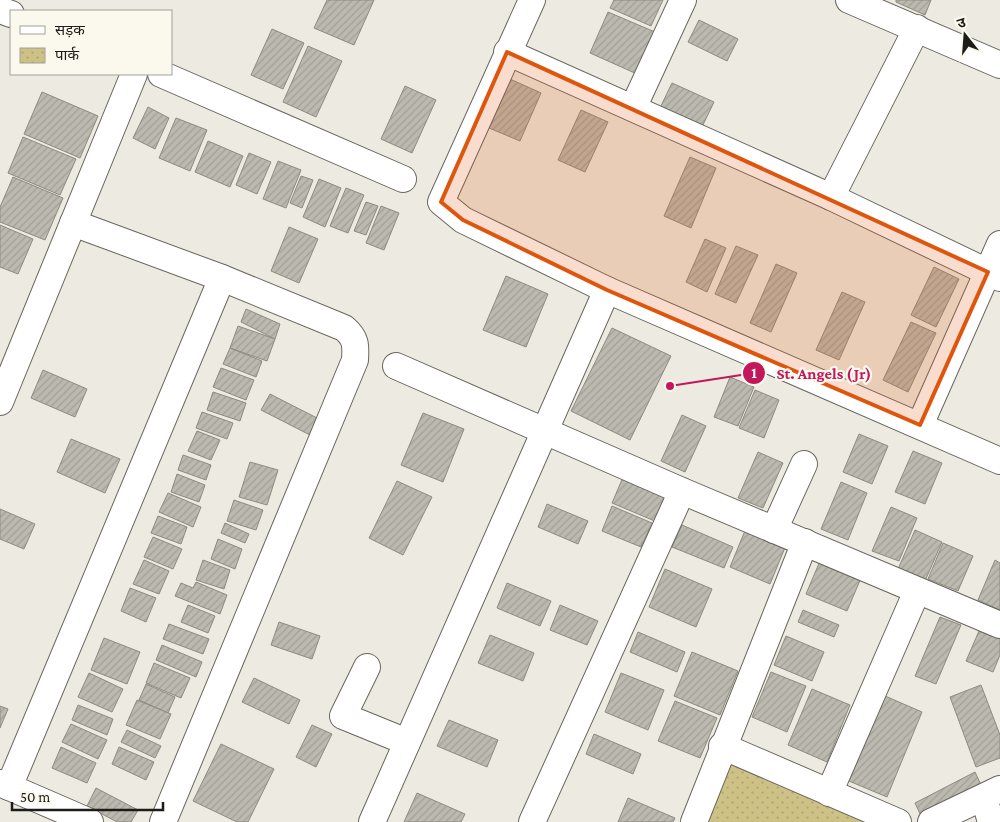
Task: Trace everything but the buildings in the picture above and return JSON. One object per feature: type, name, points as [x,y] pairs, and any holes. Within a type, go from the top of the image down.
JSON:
[{"type":"street","points":[[532,0],[441,202],[462,220],[607,290],[1000,460]]},
{"type":"street","points":[[633,108],[683,0]]},
{"type":"street","points":[[849,0],[1000,65]]},
{"type":"street","points":[[831,196],[917,28]]},
{"type":"street","points":[[507,52],[831,196],[994,275]]},
{"type":"street","points":[[0,402],[134,75]]},
{"type":"street","points":[[163,75],[403,179]]},
{"type":"street","points":[[74,223],[222,278],[344,328],[353,336],[356,345],[355,360],[163,822]]},
{"type":"street","points":[[920,425],[994,275],[1000,244]]},
{"type":"street","points":[[90,822],[4,785],[222,278]]},
{"type":"street","points":[[372,822],[607,290]]},
{"type":"street","points":[[396,366],[682,491],[1000,625]]},
{"type":"street","points":[[774,530],[804,464]]},
{"type":"street","points":[[532,822],[682,491]]},
{"type":"street","points":[[694,822],[722,746],[805,542]]},
{"type":"street","points":[[829,793],[917,591]]},
{"type":"street","points":[[367,667],[343,716],[407,742]]},
{"type":"street","points":[[722,746],[898,822]]},
{"type":"street","points":[[932,822],[992,803]]},
{"type":"highlighted area","points":[[507,52],[988,272],[920,425],[607,290],[463,220],[441,202]]},
{"type":"green space","points":[[725,753],[886,822],[697,822]]},
{"type":"place","name":"St. Angels (Jr)","points":[[670,386]]}]
